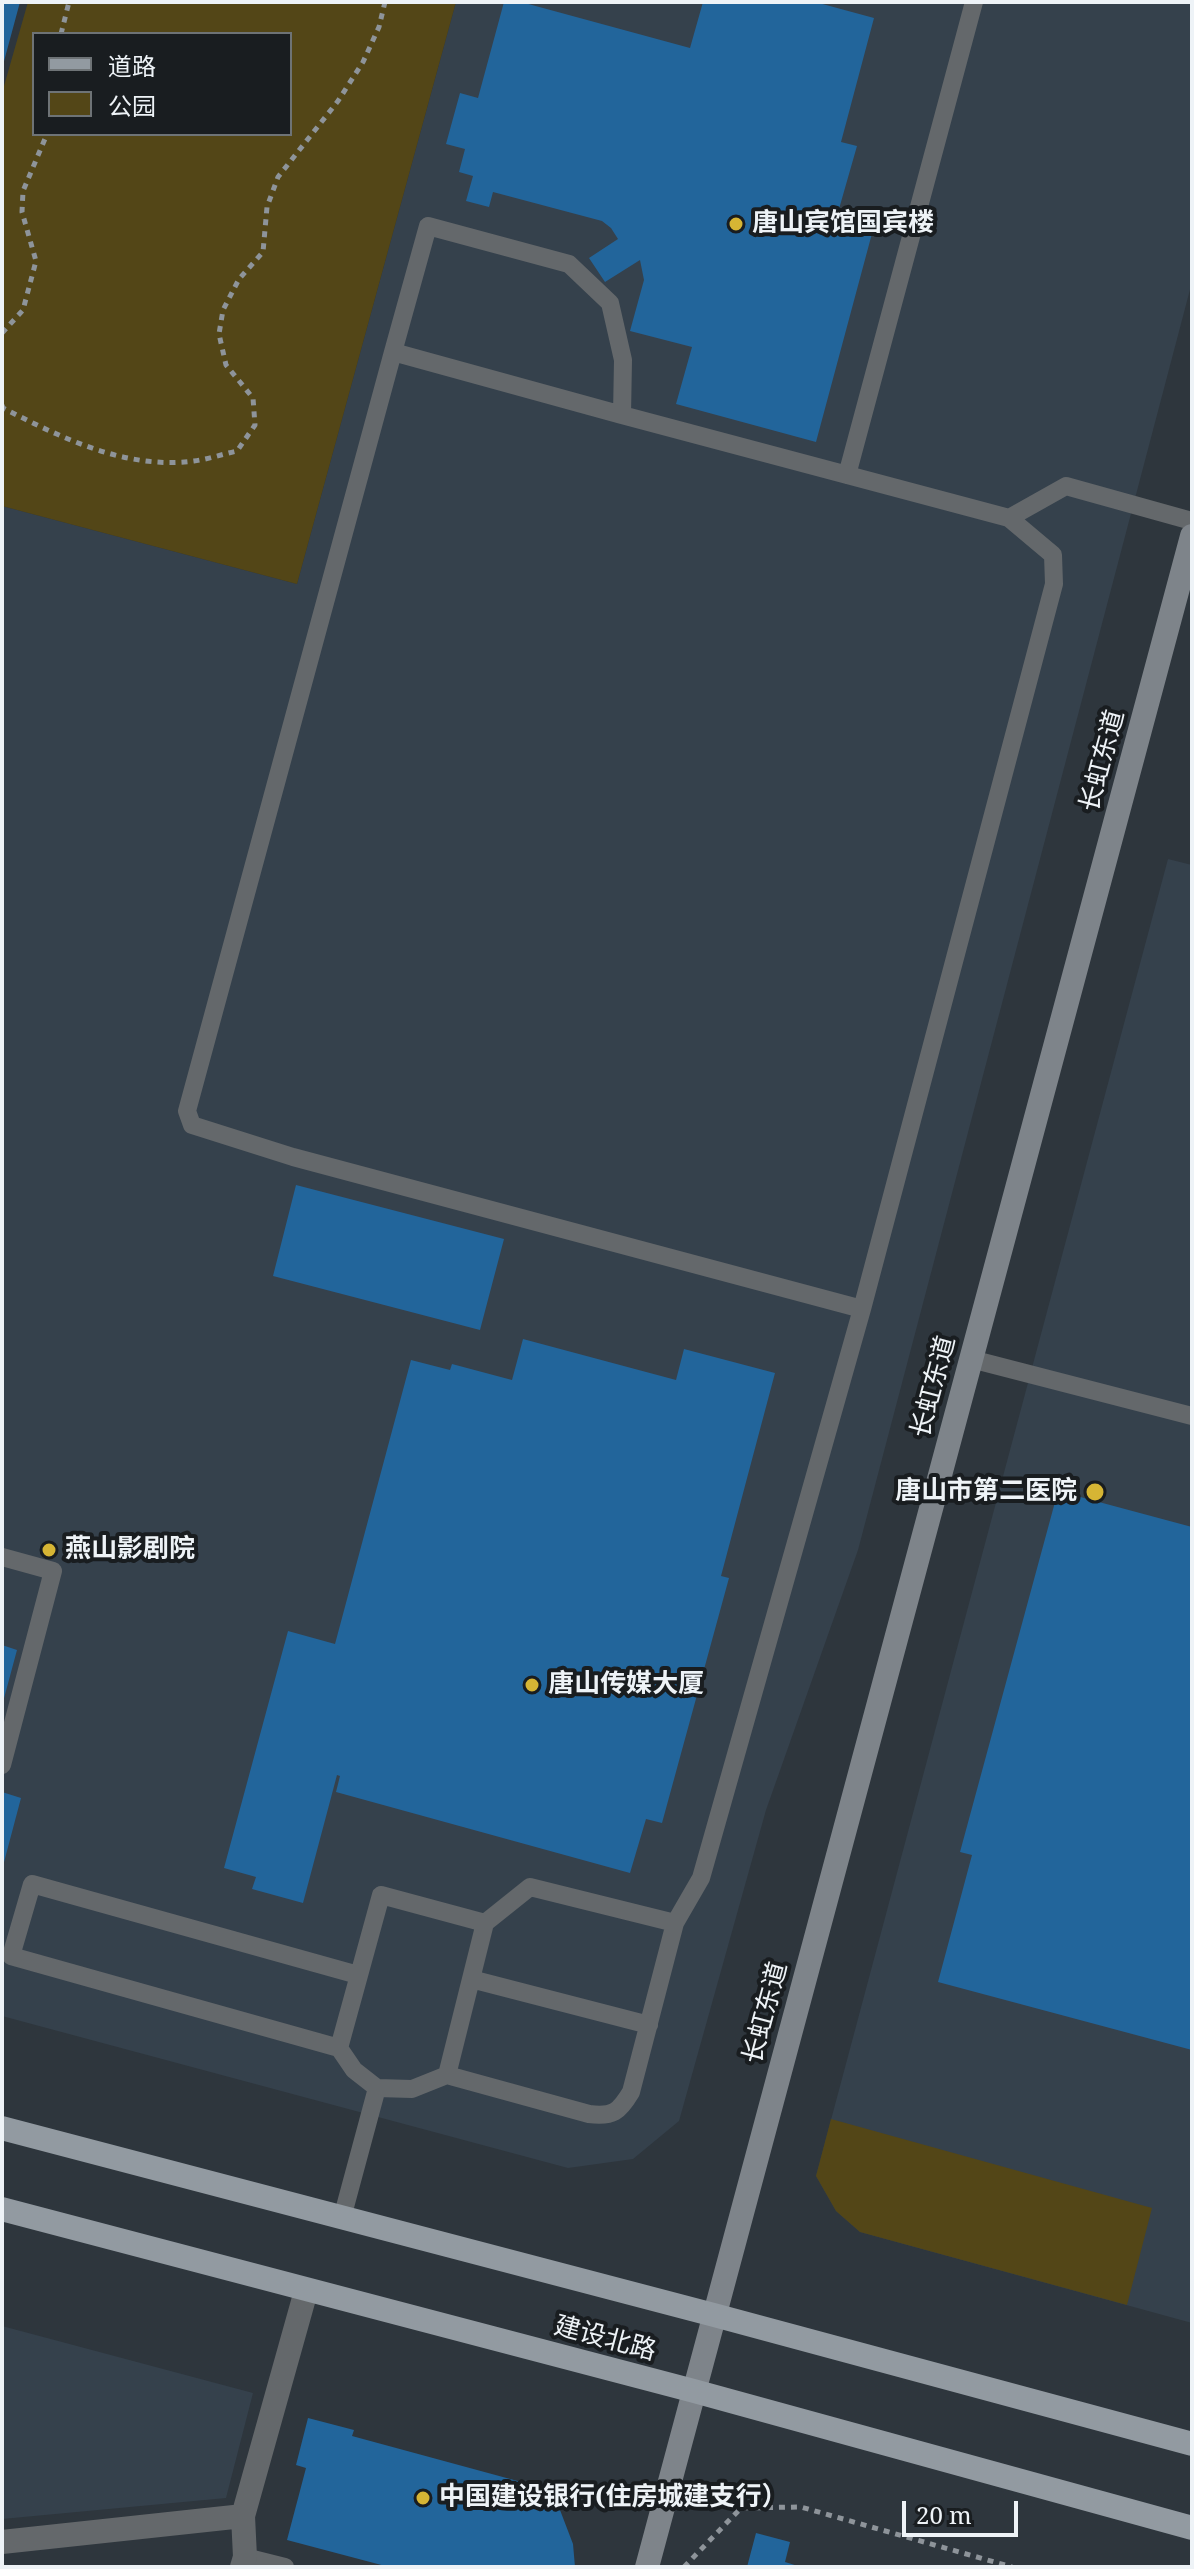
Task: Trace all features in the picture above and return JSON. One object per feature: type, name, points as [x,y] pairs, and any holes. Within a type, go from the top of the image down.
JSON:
[{"type":"main road","name":"建设北路","points":[[2,2128],[1192,2444]]},
{"type":"main road","name":"建设北路","points":[[2,2209],[694,2391],[1192,2528]]},
{"type":"street","name":"长虹东道","points":[[647,2567],[1192,536]]},
{"type":"street","points":[[244,2562],[243,2516],[306,2291]]},
{"type":"street","points":[[2,2542],[243,2516]]},
{"type":"lane","points":[[847,475],[974,2]]},
{"type":"lane","points":[[622,415],[623,360],[610,303],[569,264],[428,226],[187,1111],[192,1125],[293,1157],[862,1309]]},
{"type":"lane","points":[[358,1975],[32,1884],[11,1956],[339,2048],[354,2070],[377,2088],[412,2089],[447,2075],[606,2116],[621,2108],[631,2092],[675,1923],[701,1878],[862,1309],[1054,584],[1053,555],[1009,518],[393,352]]},
{"type":"lane","points":[[1009,518],[1066,486],[1192,521]]},
{"type":"lane","points":[[971,1359],[1192,1416]]},
{"type":"lane","points":[[2,1557],[53,1571],[2,1765]]},
{"type":"lane","points":[[447,2075],[485,1923],[530,1887],[675,1923]]},
{"type":"lane","points":[[339,2048],[381,1895],[485,1923]]},
{"type":"lane","points":[[471,1979],[649,2025]]},
{"type":"lane","points":[[342,2218],[377,2088]]},
{"type":"lane","points":[[244,2562],[285,2567]]},
{"type":"path","points":[[62,32],[69,2]]},
{"type":"path","points":[[2,405],[47,430],[108,454],[151,462],[194,461],[237,451],[255,425],[253,398],[226,365],[219,334],[223,310],[239,279],[263,252],[267,207],[278,177],[338,101],[363,62],[379,27],[385,2]]},
{"type":"path","points":[[2,333],[23,310],[36,261],[22,212],[23,191],[46,136]]},
{"type":"path","points":[[684,2567],[741,2508],[801,2507],[1012,2567]]},
{"type":"shaded area","points":[[456,2],[1192,2],[1192,282],[858,1550],[766,1810],[679,2121],[633,2159],[568,2168],[2,2016],[2,506],[297,584]]},
{"type":"shaded area","name":"唐山市第二医院","points":[[1168,859],[1192,865],[1192,2323],[860,2232],[836,2211],[816,2176]]},
{"type":"shaded area","points":[[2,2326],[253,2393],[226,2498],[2,2519]]},
{"type":"green space","points":[[28,2],[456,2],[297,584],[2,506],[2,93]]},
{"type":"green space","points":[[831,2119],[1152,2208],[1127,2305],[860,2232],[836,2211],[816,2176]]},
{"type":"building","points":[[2,2],[20,2],[3,65],[2,65]]},
{"type":"building","name":"唐山宾馆国宾楼","points":[[504,2],[521,2],[690,48],[703,2],[815,2],[874,18],[841,142],[857,146],[837,216],[874,226],[816,442],[676,404],[692,347],[630,331],[644,280],[640,260],[605,282],[589,258],[618,239],[602,221],[493,192],[489,207],[466,201],[473,176],[459,172],[465,149],[446,144],[460,93],[478,98]]},
{"type":"building","points":[[296,1185],[504,1239],[480,1330],[273,1276]]},
{"type":"building","name":"唐山传媒大厦","points":[[523,1339],[676,1380],[684,1349],[775,1373],[721,1576],[729,1578],[662,1823],[646,1819],[630,1873],[336,1792],[340,1776],[337,1775],[303,1903],[252,1889],[256,1877],[224,1868],[288,1631],[335,1644],[411,1360],[450,1370],[452,1364],[512,1380]]},
{"type":"building","points":[[1058,1491],[1192,1527],[1192,2050],[938,1982],[972,1855],[960,1852]]},
{"type":"building","points":[[2,1645],[17,1650],[3,1702],[2,1702]]},
{"type":"building","points":[[2,1792],[21,1798],[3,1866],[2,1866]]},
{"type":"building","name":"中国建设银行(住房城建支行）","points":[[308,2418],[354,2430],[352,2436],[536,2486],[560,2510],[573,2544],[575,2567],[389,2567],[287,2540],[306,2468],[296,2465]]},
{"type":"building","points":[[756,2533],[790,2542],[785,2562],[801,2567],[747,2567]]},
{"type":"place","name":"唐山宾馆国宾楼","points":[[736,224]]},
{"type":"place","name":"唐山市第二医院","points":[[1095,1492]]},
{"type":"place","name":"燕山影剧院","points":[[49,1550]]},
{"type":"place","name":"唐山传媒大厦","points":[[532,1685]]},
{"type":"place","name":"中国建设银行(住房城建支行）","points":[[423,2498]]}]
